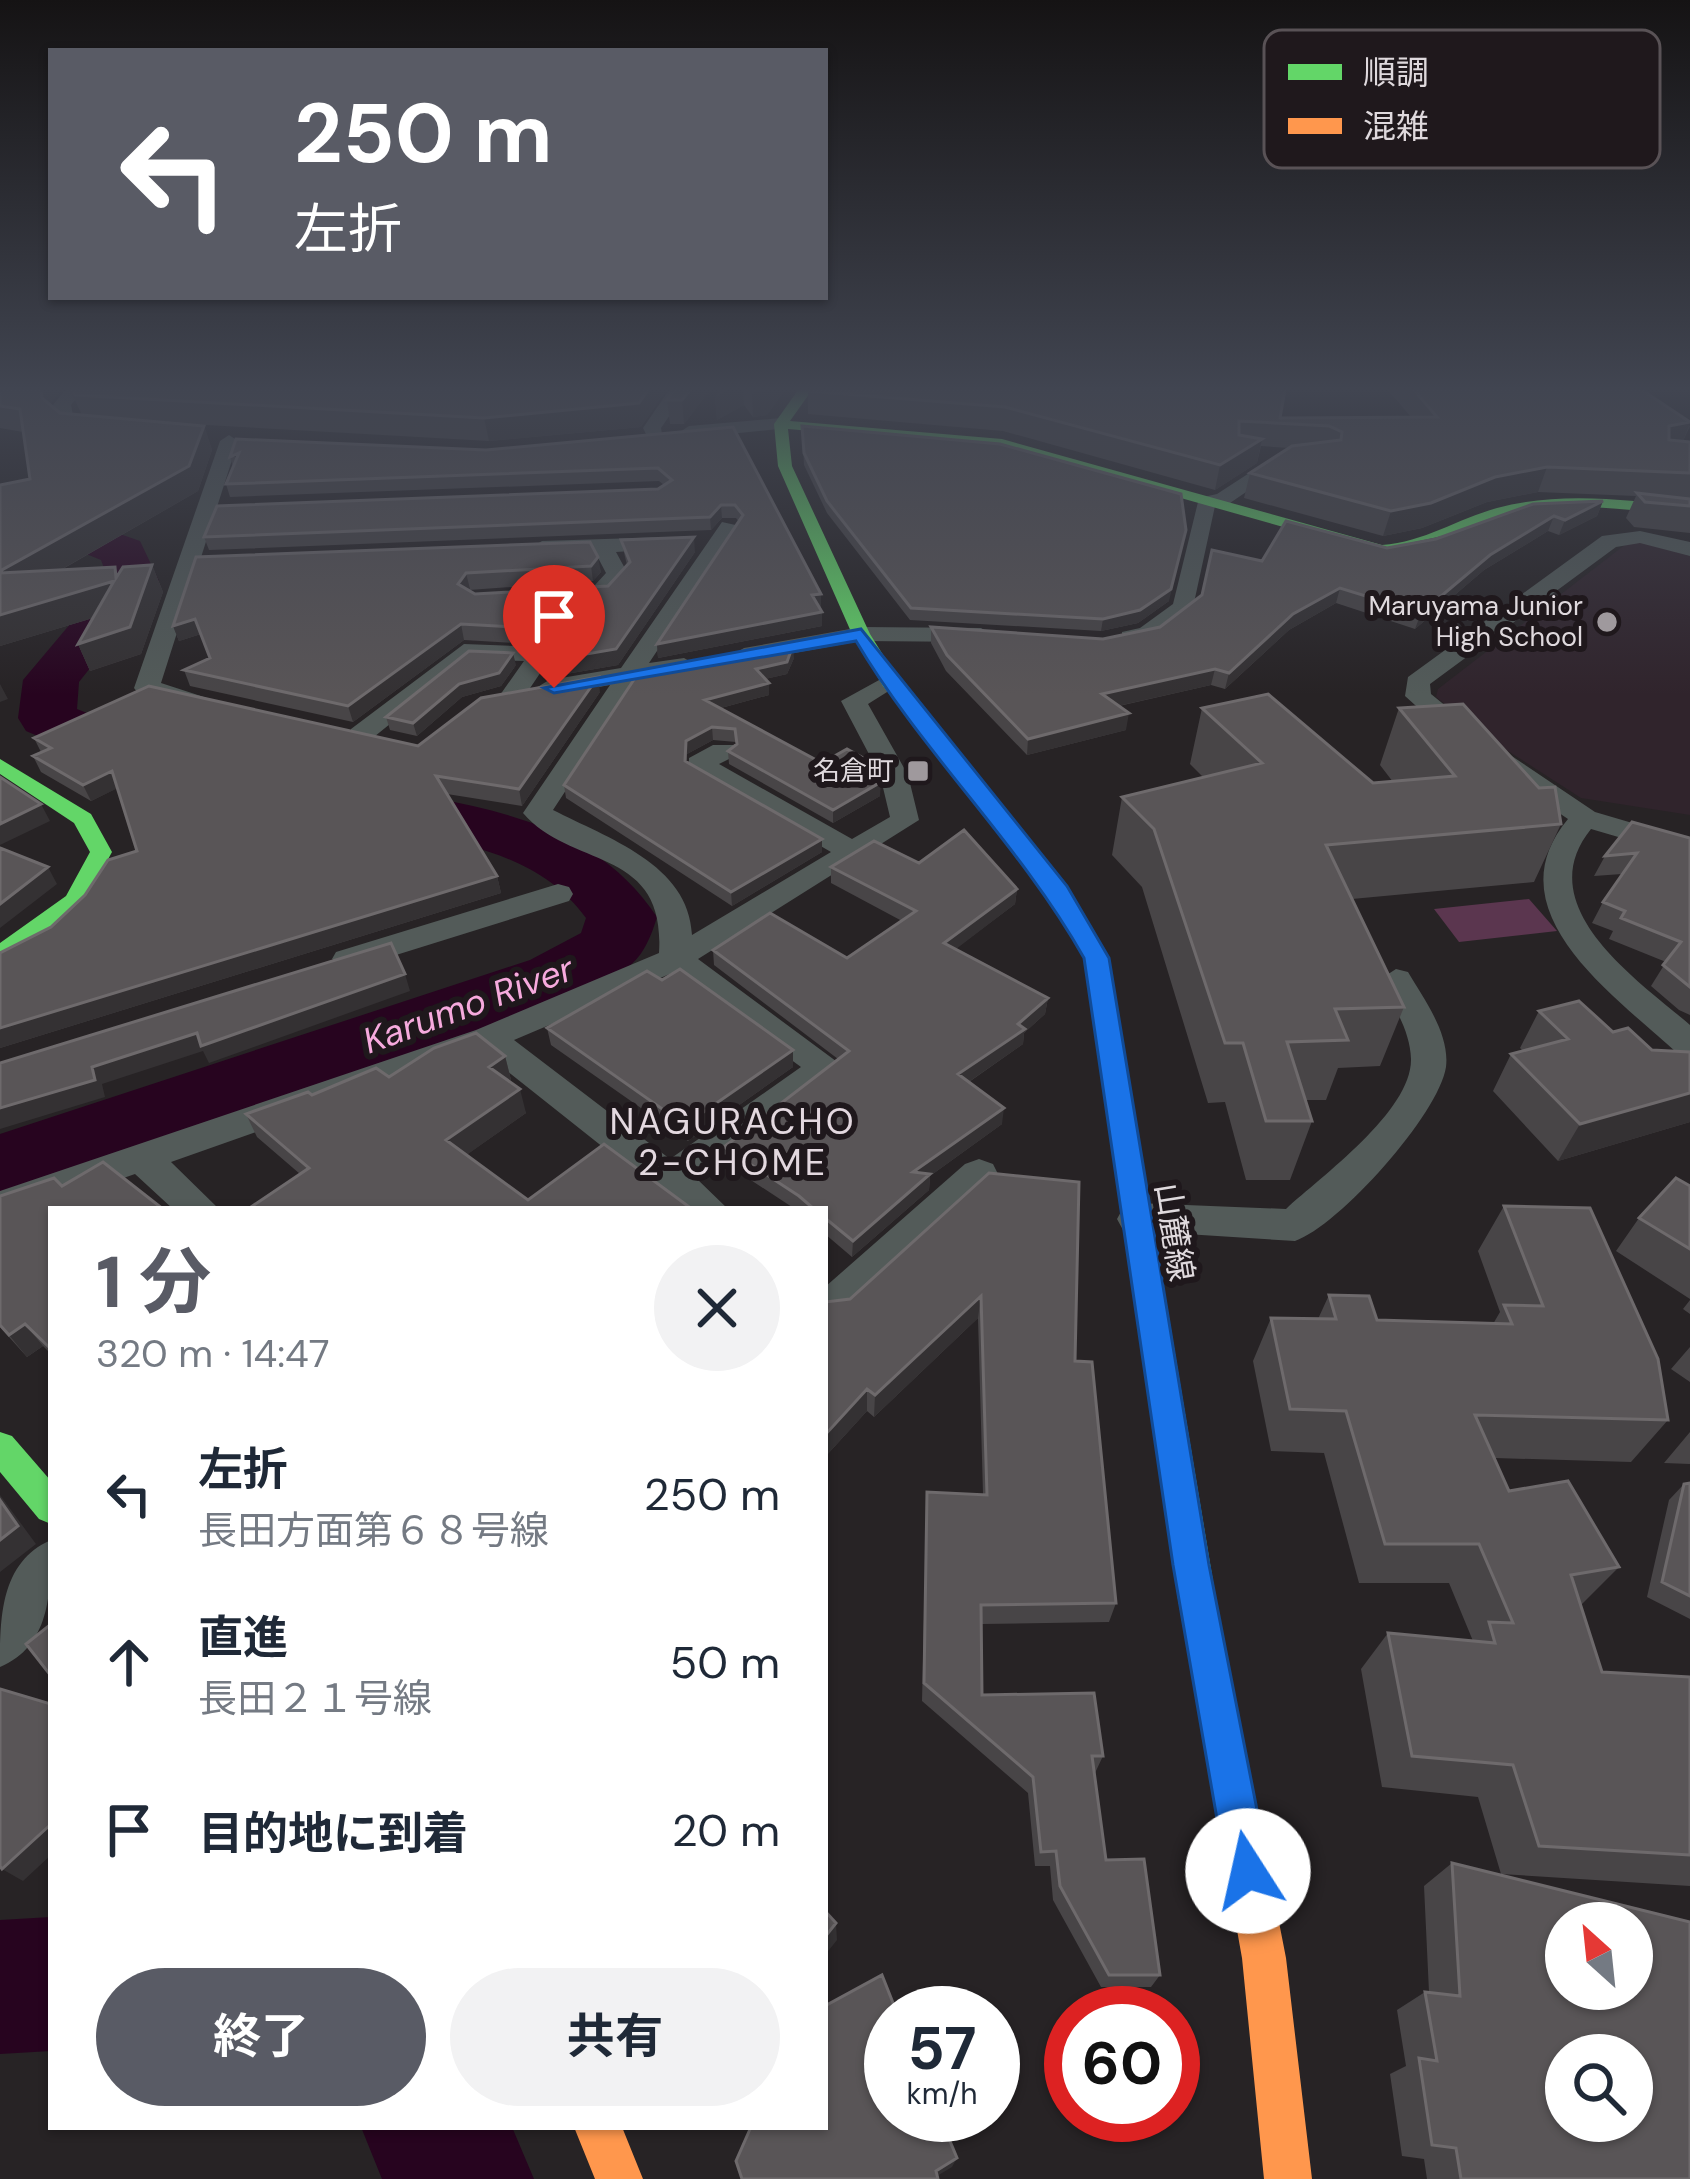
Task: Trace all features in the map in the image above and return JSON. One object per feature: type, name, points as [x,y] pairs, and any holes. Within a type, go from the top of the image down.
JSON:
[{"type":"main road","name":"山麓線","points":[[797,492],[861,634],[890,682],[1058,891],[1097,958],[1191,1565],[1264,1958],[1288,2179]]},
{"type":"main road","points":[[1170,492],[1354,544],[1405,551],[1425,548],[1509,509],[1599,503],[1690,512]]},
{"type":"main road","points":[[0,765],[83,819],[100,852],[87,886],[67,910],[0,955]]},
{"type":"main road","points":[[0,1447],[48,1503]]},
{"type":"main road","points":[[599,2130],[619,2179]]},
{"type":"street","points":[[211,702],[147,688],[202,562],[222,492]]},
{"type":"street","points":[[1101,643],[1148,633],[1184,608],[1206,502],[1235,492]]},
{"type":"street","points":[[517,549],[723,533],[634,674],[537,813],[645,874],[670,899],[677,933],[674,959]]},
{"type":"street","points":[[1690,549],[1640,537],[1610,541],[1417,682],[1418,696],[1475,744],[1585,818],[1690,848]]},
{"type":"street","points":[[540,595],[602,592],[617,574],[621,539]]},
{"type":"street","points":[[402,745],[350,732],[464,651],[541,654],[503,697],[861,634],[931,631],[1014,638]]},
{"type":"street","points":[[0,1206],[488,1038],[674,959],[905,820],[894,775],[854,701],[890,682]]},
{"type":"street","points":[[723,752],[699,764],[853,852]]},
{"type":"street","points":[[1585,818],[1567,833],[1556,869],[1576,937],[1690,1046]]},
{"type":"street","points":[[316,968],[558,894]]},
{"type":"street","points":[[669,1179],[826,1066],[674,959]]},
{"type":"street","points":[[1137,1219],[1295,1225],[1411,1108],[1428,1069],[1424,1033],[1396,980]]},
{"type":"street","points":[[488,1038],[704,1206]]},
{"type":"street","points":[[140,1158],[196,1206]]},
{"type":"street","points":[[828,1305],[979,1174]]},
{"type":"street","points":[[0,1642],[48,1569]]},
{"type":"shaded area","name":"Maruyama Junior High School","points":[[1641,542],[1690,556],[1690,815],[1581,798],[1491,740],[1436,697],[1438,689],[1626,544]]},
{"type":"shaded area","points":[[1529,899],[1557,931],[1459,942],[1434,909]]},
{"type":"building","points":[[0,492],[143,492],[0,571]]},
{"type":"building","points":[[588,492],[767,492],[821,594],[812,595],[822,612],[657,644],[743,515],[735,505],[721,505],[710,517],[204,537],[217,506]]},
{"type":"building","points":[[823,492],[1173,492],[1181,494],[1186,530],[1171,589],[1140,610],[1103,619],[911,608]]},
{"type":"building","points":[[1319,492],[1459,492],[1391,511]]},
{"type":"building","points":[[1637,493],[1690,499],[1690,506],[1645,502]]},
{"type":"building","points":[[1603,501],[1565,520],[1554,516],[1490,555],[1421,613],[1340,588],[1293,614],[1229,673],[1215,669],[1102,694],[1129,713],[1028,739],[947,655],[931,627],[1103,639],[1160,627],[1202,595],[1212,550],[1262,561],[1286,521],[1387,548],[1436,539],[1533,504]]},
{"type":"building","points":[[694,537],[616,649],[540,662],[554,641],[548,629],[461,624],[348,706],[184,670],[210,658],[195,619],[173,626],[196,557],[590,542],[598,557],[591,566],[466,573],[458,584],[475,594],[608,586],[630,562],[621,540]]},
{"type":"building","points":[[152,565],[130,627],[78,644],[114,581],[0,615],[0,573],[115,567],[116,578],[123,567]]},
{"type":"building","points":[[793,645],[787,662],[756,669],[769,683],[705,700],[822,763],[847,749],[876,765],[881,782],[833,810],[728,751],[737,744],[735,729],[712,727],[686,741],[685,761],[822,839],[731,892],[564,785],[639,672]]},
{"type":"building","points":[[469,651],[513,653],[499,673],[459,684],[413,723],[386,717]]},
{"type":"building","points":[[598,677],[519,789],[436,776],[497,876],[0,1028],[0,953],[51,927],[85,895],[108,860],[137,851],[112,771],[83,785],[33,756],[51,748],[34,738],[149,686],[418,746],[481,698]]},
{"type":"building","points":[[1268,694],[1373,783],[1455,776],[1399,708],[1463,704],[1539,788],[1555,787],[1561,824],[1326,845],[1404,1007],[1335,1009],[1348,1040],[1287,1042],[1312,1121],[1266,1121],[1243,1043],[1225,1043],[1154,829],[1122,797],[1262,763],[1202,708]]},
{"type":"building","points":[[0,777],[41,804],[0,824]]},
{"type":"building","points":[[1632,822],[1690,838],[1690,987],[1663,965],[1681,942],[1621,918],[1625,911],[1603,902],[1637,853],[1605,856]]},
{"type":"building","points":[[964,830],[1017,889],[944,943],[1048,998],[1018,1024],[1025,1029],[958,1074],[1004,1108],[913,1172],[930,1174],[853,1241],[828,1220],[828,1206],[811,1206],[724,1147],[849,1051],[713,950],[770,913],[847,958],[916,911],[831,867],[874,841],[919,863]]},
{"type":"building","points":[[0,848],[48,867],[0,904]]},
{"type":"building","points":[[391,943],[405,974],[201,1046],[197,1033],[92,1067],[95,1080],[0,1108],[0,1063]]},
{"type":"building","points":[[680,969],[793,1050],[685,1125],[547,1028],[647,971],[662,980]]},
{"type":"building","points":[[1579,1001],[1613,1032],[1628,1028],[1652,1050],[1690,1052],[1690,1093],[1580,1124],[1511,1054],[1568,1039],[1539,1011]]},
{"type":"building","points":[[476,1033],[505,1056],[489,1067],[520,1089],[446,1140],[528,1200],[604,1144],[688,1206],[252,1206],[309,1168],[246,1114],[308,1092],[312,1095],[376,1068],[389,1077],[434,1048]]},
{"type":"building","points":[[103,1162],[159,1206],[48,1206],[48,1346],[25,1324],[9,1335],[0,1325],[0,1196],[54,1178],[62,1186]]},
{"type":"building","points":[[989,1173],[1079,1182],[1075,1361],[1092,1362],[1116,1603],[981,1605],[982,1695],[1094,1693],[1103,1756],[1092,1756],[1106,1860],[1144,1859],[1160,1975],[1109,1975],[1060,1886],[1056,1851],[1041,1852],[1033,1777],[924,1683],[927,1492],[987,1495],[981,1296],[875,1395],[867,1389],[828,1432],[828,1302],[850,1299]]},
{"type":"building","points":[[1676,1178],[1690,1186],[1690,1249],[1639,1218]]},
{"type":"building","points":[[1504,1206],[1590,1208],[1658,1359],[1668,1420],[1475,1415],[1509,1491],[1568,1481],[1619,1567],[1571,1575],[1602,1672],[1690,1677],[1690,1855],[1539,1846],[1513,1765],[1412,1756],[1388,1633],[1495,1643],[1489,1622],[1513,1623],[1479,1544],[1385,1544],[1346,1411],[1290,1409],[1271,1318],[1336,1319],[1329,1295],[1369,1296],[1377,1320],[1512,1324],[1504,1305],[1543,1306]]},
{"type":"building","points":[[1690,1483],[1690,1596],[1662,1582],[1684,1484]]},
{"type":"building","points":[[0,1500],[18,1526],[0,1540]]},
{"type":"building","points":[[48,1626],[48,1672],[26,1644]]},
{"type":"building","points":[[0,1689],[48,1703],[48,1827],[2,1869]]},
{"type":"building","points":[[1452,1863],[1609,1902],[1545,1902],[1545,2010],[1653,2010],[1653,1913],[1690,1922],[1690,2179],[1461,2179],[1456,2148],[1432,2145],[1419,2058],[1437,2061],[1425,1992],[1460,1996]]},
{"type":"building","points":[[882,1975],[886,1986],[864,1986],[864,2142],[950,2142],[957,2158],[936,2171],[938,2179],[742,2179],[736,2161],[750,2130],[828,2130],[828,2004]]},
{"type":"waterway","name":"Karumo River","points":[[0,498],[31,519],[123,551],[134,581],[51,680],[47,718],[164,766]]},
{"type":"waterway","name":"Karumo River","points":[[0,1167],[556,977],[612,947],[622,917],[600,888],[541,848],[469,825],[359,805]]},
{"type":"waterway","name":"Karumo River","points":[[0,1987],[48,1984]]},
{"type":"waterway","name":"Karumo River","points":[[434,2130],[461,2179]]},
{"type":"traffic: fast","points":[[797,492],[861,634],[890,682],[1059,891],[1097,958],[1197,1599]]},
{"type":"traffic: fast","points":[[1175,492],[1382,550],[1427,541],[1496,513],[1544,504],[1593,503],[1690,512]]},
{"type":"traffic: fast","points":[[0,765],[83,819],[101,852],[75,900],[0,955]]},
{"type":"traffic: fast","points":[[0,1447],[48,1503]]},
{"type":"traffic: slow","points":[[1197,1599],[1264,1958],[1288,2179]]},
{"type":"traffic: slow","points":[[599,2130],[619,2179]]},
{"type":"place","name":"Maruyama Junior High School","points":[[1607,622]]},
{"type":"place","name":"名倉町","points":[[918,771]]},
{"type":"district","name":"NAGURACHO 2-CHOME","points":[[733,1142]]},
{"type":"route","points":[[554,688],[861,634],[890,682],[1058,891],[1097,958],[1191,1565],[1248,1871]]}]
